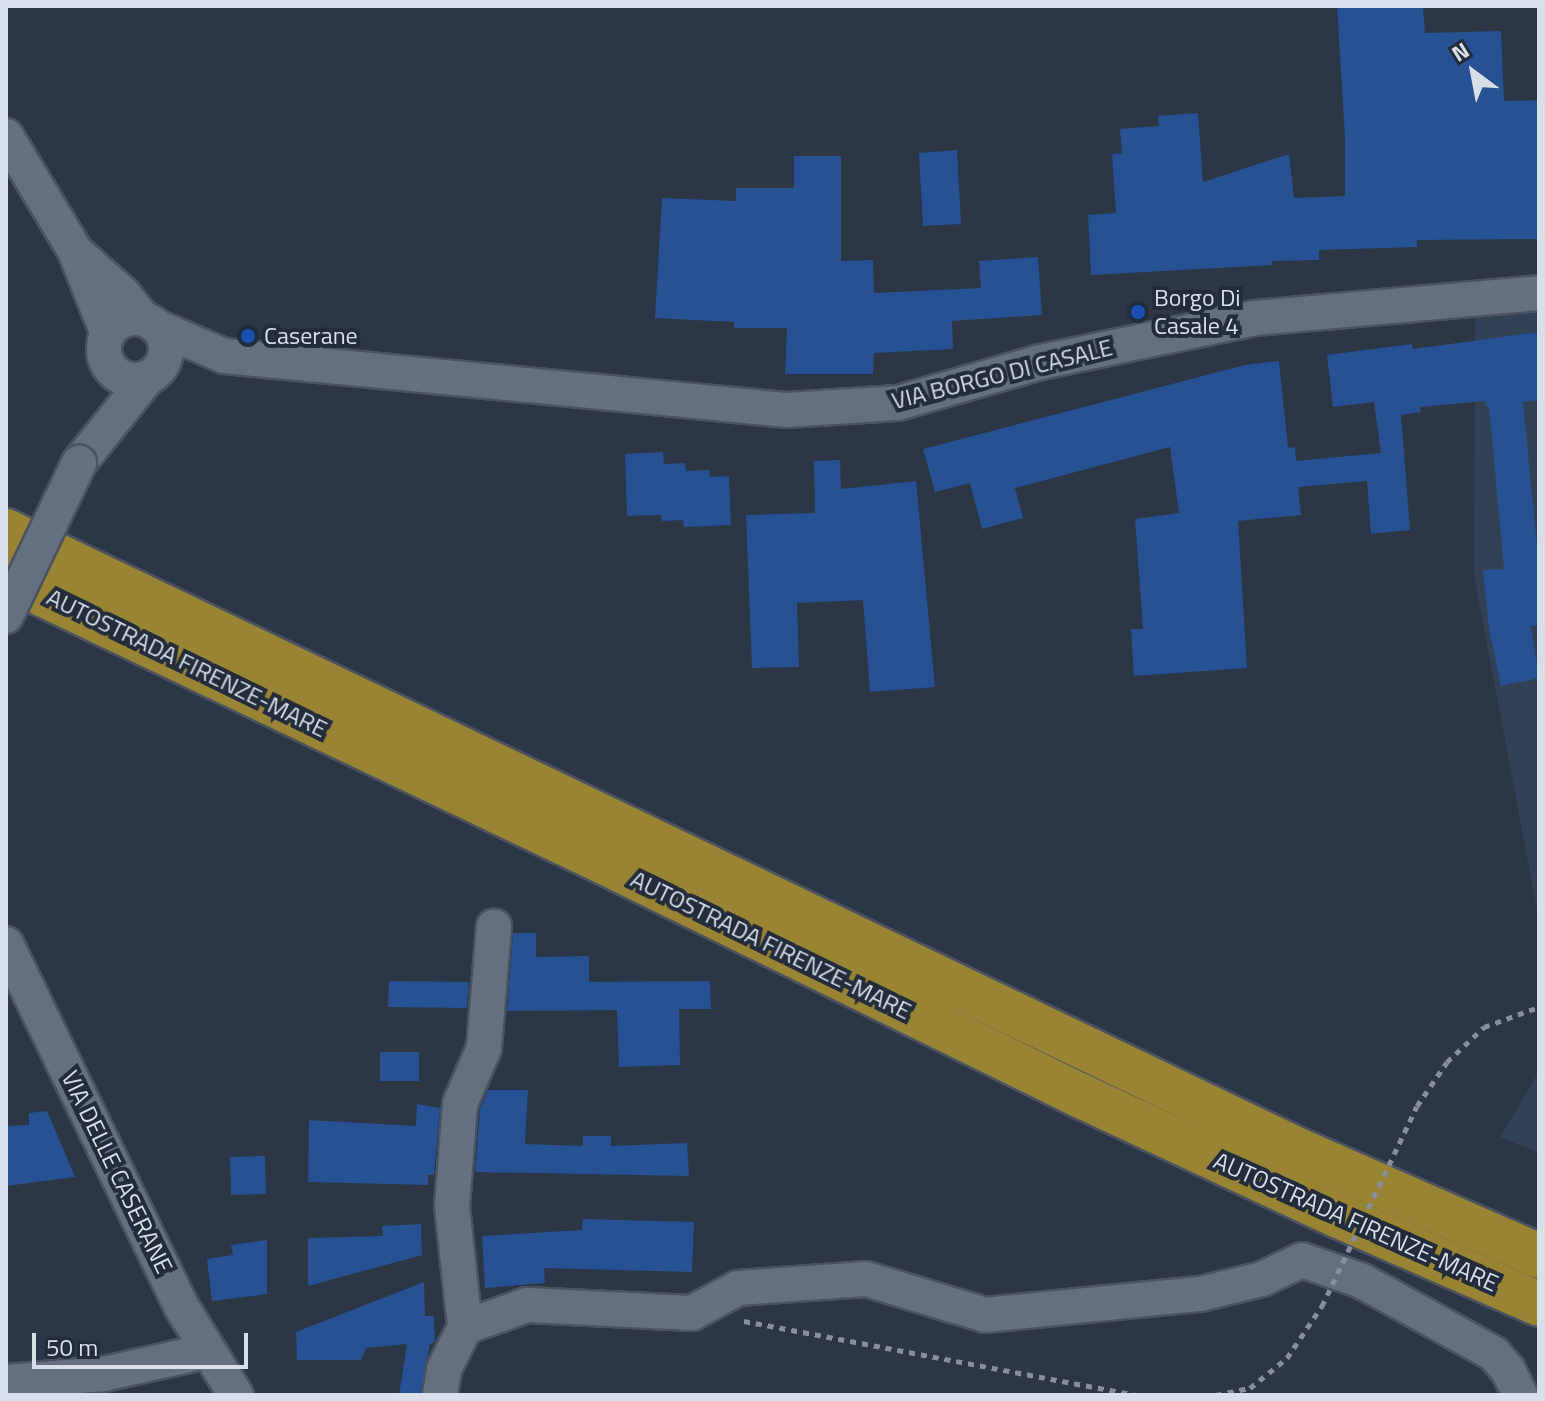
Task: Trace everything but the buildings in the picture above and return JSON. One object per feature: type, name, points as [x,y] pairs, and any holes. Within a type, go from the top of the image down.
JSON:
[{"type":"highway","points":[[6,512],[135,593]]},
{"type":"highway","name":"AUTOSTRADA FIRENZE-MARE","points":[[6,531],[1286,1144],[1539,1256]]},
{"type":"highway","name":"AUTOSTRADA FIRENZE-MARE","points":[[6,577],[589,855],[1079,1095],[1339,1216],[1539,1304]]},
{"type":"street","points":[[6,136],[75,251],[120,376],[152,374]]},
{"type":"street","points":[[75,251],[123,294],[166,345],[166,354],[152,374],[79,463]]},
{"type":"street","name":"VIA BORGO DI CASALE","points":[[150,323],[224,356],[787,410],[898,403],[1041,362],[1255,318],[1539,293]]},
{"type":"street","points":[[6,616],[79,463],[108,348],[123,320],[150,323]]},
{"type":"street","name":"VIA BORGO DI CASALE","points":[[152,374],[224,356]]},
{"type":"street","points":[[440,1395],[444,1369],[465,1327],[452,1206],[460,1104],[484,1048],[494,926]]},
{"type":"street","name":"VIA DELLE CASERANE","points":[[6,944],[181,1306],[236,1395]]},
{"type":"street","points":[[465,1327],[527,1305],[692,1313],[738,1288],[866,1279],[985,1315],[1200,1294],[1262,1279],[1302,1260],[1362,1281],[1494,1354],[1514,1383]]},
{"type":"street","points":[[6,1382],[104,1374],[207,1351]]},
{"type":"path","points":[[1216,1395],[1250,1388],[1287,1358],[1322,1306],[1417,1106],[1447,1062],[1484,1027],[1539,1007]]},
{"type":"path","points":[[803,1330],[1136,1395]]},
{"type":"shaded area","points":[[1539,309],[1539,921],[1474,575],[1475,317]]},
{"type":"shaded area","points":[[1539,1071],[1539,1153],[1500,1137]]},
{"type":"place","name":"Borgo Di Casale 4","points":[[1138,312]]},
{"type":"place","name":"Caserane","points":[[248,336]]}]
